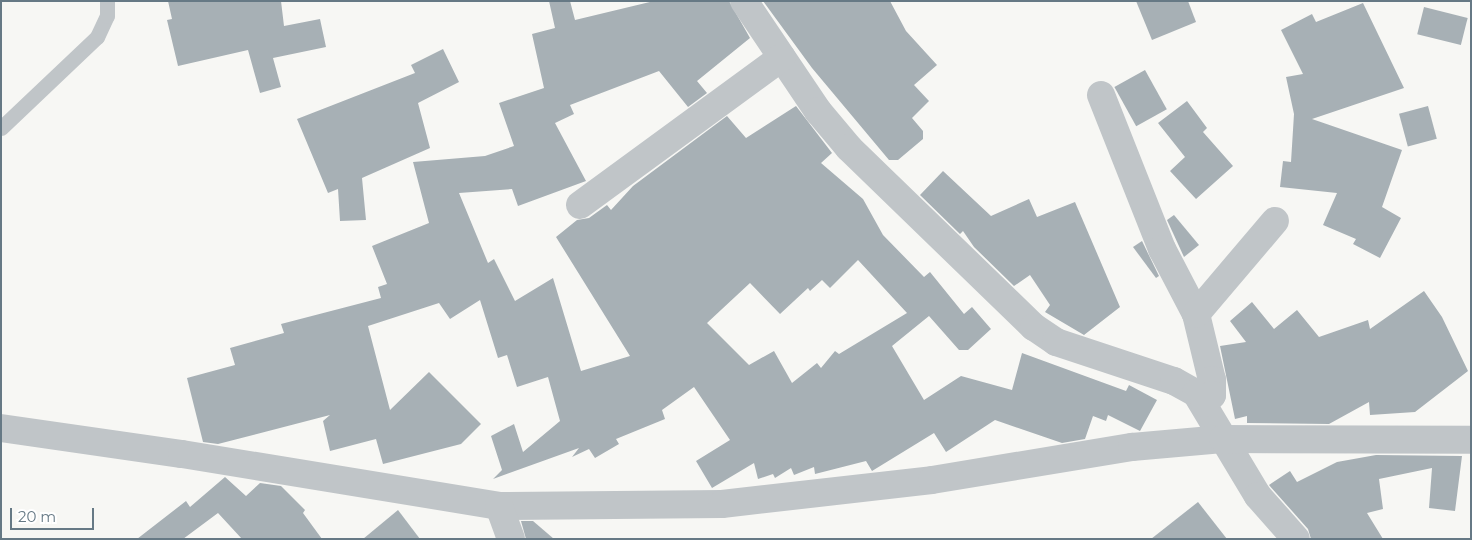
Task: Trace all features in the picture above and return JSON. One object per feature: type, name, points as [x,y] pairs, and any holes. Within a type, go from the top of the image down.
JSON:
[{"type":"street","points":[[744,1],[818,111],[849,148],[1034,326],[1056,342],[1184,385],[1204,403],[1223,439],[1258,496],[1296,539]]},
{"type":"street","points":[[580,204],[782,57]]},
{"type":"street","points":[[1101,95],[1162,249],[1196,314],[1212,380],[1212,395],[1204,403]]},
{"type":"street","points":[[1196,314],[1275,222]]},
{"type":"street","points":[[1,428],[182,454],[499,506],[722,504],[932,480],[1132,447],[1223,439],[1471,440]]},
{"type":"street","points":[[499,506],[511,539]]},
{"type":"lane","points":[[1,128],[97,37],[107,16],[106,1]]},
{"type":"building","points":[[168,1],[281,1],[284,26],[320,19],[326,47],[273,58],[281,87],[260,93],[248,50],[178,66],[167,20],[172,19]]},
{"type":"building","points":[[549,1],[570,1],[575,20],[654,1],[729,1],[750,38],[697,81],[707,93],[688,107],[659,71],[570,105],[574,114],[555,123],[586,181],[518,206],[512,189],[459,193],[488,263],[494,259],[515,301],[553,278],[581,371],[630,356],[556,237],[577,220],[589,218],[607,205],[611,210],[633,186],[727,116],[746,138],[796,106],[832,153],[821,163],[863,199],[883,235],[924,277],[930,272],[964,314],[972,307],[991,329],[968,350],[959,350],[929,316],[892,346],[924,400],[961,376],[1012,390],[1022,353],[1126,391],[1129,385],[1157,400],[1140,431],[1108,415],[1106,421],[1093,416],[1085,439],[1062,443],[995,420],[946,452],[934,433],[872,471],[866,461],[815,474],[814,467],[794,475],[791,468],[775,478],[773,474],[758,479],[754,463],[712,488],[696,461],[730,440],[694,387],[662,410],[665,419],[616,439],[619,444],[595,458],[589,449],[572,457],[579,448],[493,479],[502,470],[491,436],[514,424],[523,452],[560,421],[548,377],[517,387],[507,355],[498,358],[480,300],[450,319],[439,303],[368,326],[390,410],[429,372],[481,424],[461,444],[383,464],[376,439],[330,451],[323,421],[330,415],[218,444],[203,442],[187,378],[235,365],[230,348],[284,333],[281,324],[381,298],[378,287],[387,284],[372,246],[429,223],[413,162],[485,156],[514,146],[499,103],[544,88],[532,34],[555,28]],"holes":[[[858,260],[907,313],[839,354],[835,351],[821,368],[817,363],[792,383],[774,351],[749,365],[707,323],[750,283],[780,314],[808,288],[810,291],[822,280],[830,288]]]},
{"type":"building","points":[[763,1],[890,1],[906,31],[937,65],[914,85],[929,101],[912,118],[923,131],[923,139],[898,160],[889,160],[812,68]]},
{"type":"building","points":[[1136,1],[1188,1],[1196,22],[1152,40]]},
{"type":"building","points":[[1363,3],[1404,88],[1312,119],[1402,150],[1382,207],[1401,218],[1380,258],[1353,244],[1356,239],[1323,225],[1337,193],[1280,187],[1283,161],[1291,162],[1294,114],[1286,77],[1303,74],[1281,30],[1312,14],[1316,22]]},
{"type":"building","points":[[1424,7],[1468,18],[1461,45],[1417,34]]},
{"type":"building","points":[[443,49],[459,82],[418,103],[430,148],[362,178],[366,220],[340,221],[338,189],[328,193],[297,119],[415,73],[411,65]]},
{"type":"building","points":[[1145,70],[1167,109],[1136,126],[1114,87]]},
{"type":"building","points":[[1187,101],[1207,128],[1203,132],[1233,166],[1196,199],[1170,171],[1185,157],[1158,123]]},
{"type":"building","points":[[1428,106],[1437,139],[1408,147],[1399,114]]},
{"type":"building","points":[[943,171],[991,216],[1029,199],[1037,217],[1075,202],[1120,307],[1084,335],[1045,312],[1050,305],[1030,275],[1014,286],[974,247],[963,231],[960,234],[920,195]]},
{"type":"building","points":[[1174,215],[1199,245],[1184,257],[1167,220]]},
{"type":"building","points":[[1142,241],[1159,276],[1156,278],[1133,247]]},
{"type":"building","points":[[1424,291],[1442,317],[1468,371],[1415,412],[1370,415],[1369,402],[1329,424],[1247,423],[1247,416],[1235,419],[1220,346],[1246,342],[1230,321],[1252,302],[1274,329],[1297,310],[1319,337],[1368,320],[1370,329]]},
{"type":"building","points":[[1376,455],[1462,456],[1455,511],[1429,508],[1432,468],[1379,479],[1383,509],[1367,513],[1383,539],[1311,539],[1308,529],[1269,485],[1290,471],[1297,482],[1337,462]]},
{"type":"building","points":[[225,477],[246,496],[260,483],[281,486],[305,510],[303,513],[322,539],[242,539],[218,513],[183,539],[137,539],[186,501],[190,507]]},
{"type":"building","points":[[1198,502],[1227,539],[1151,539]]},
{"type":"building","points":[[398,510],[420,539],[363,539]]},
{"type":"building","points":[[521,521],[533,521],[554,539],[526,539]]}]
